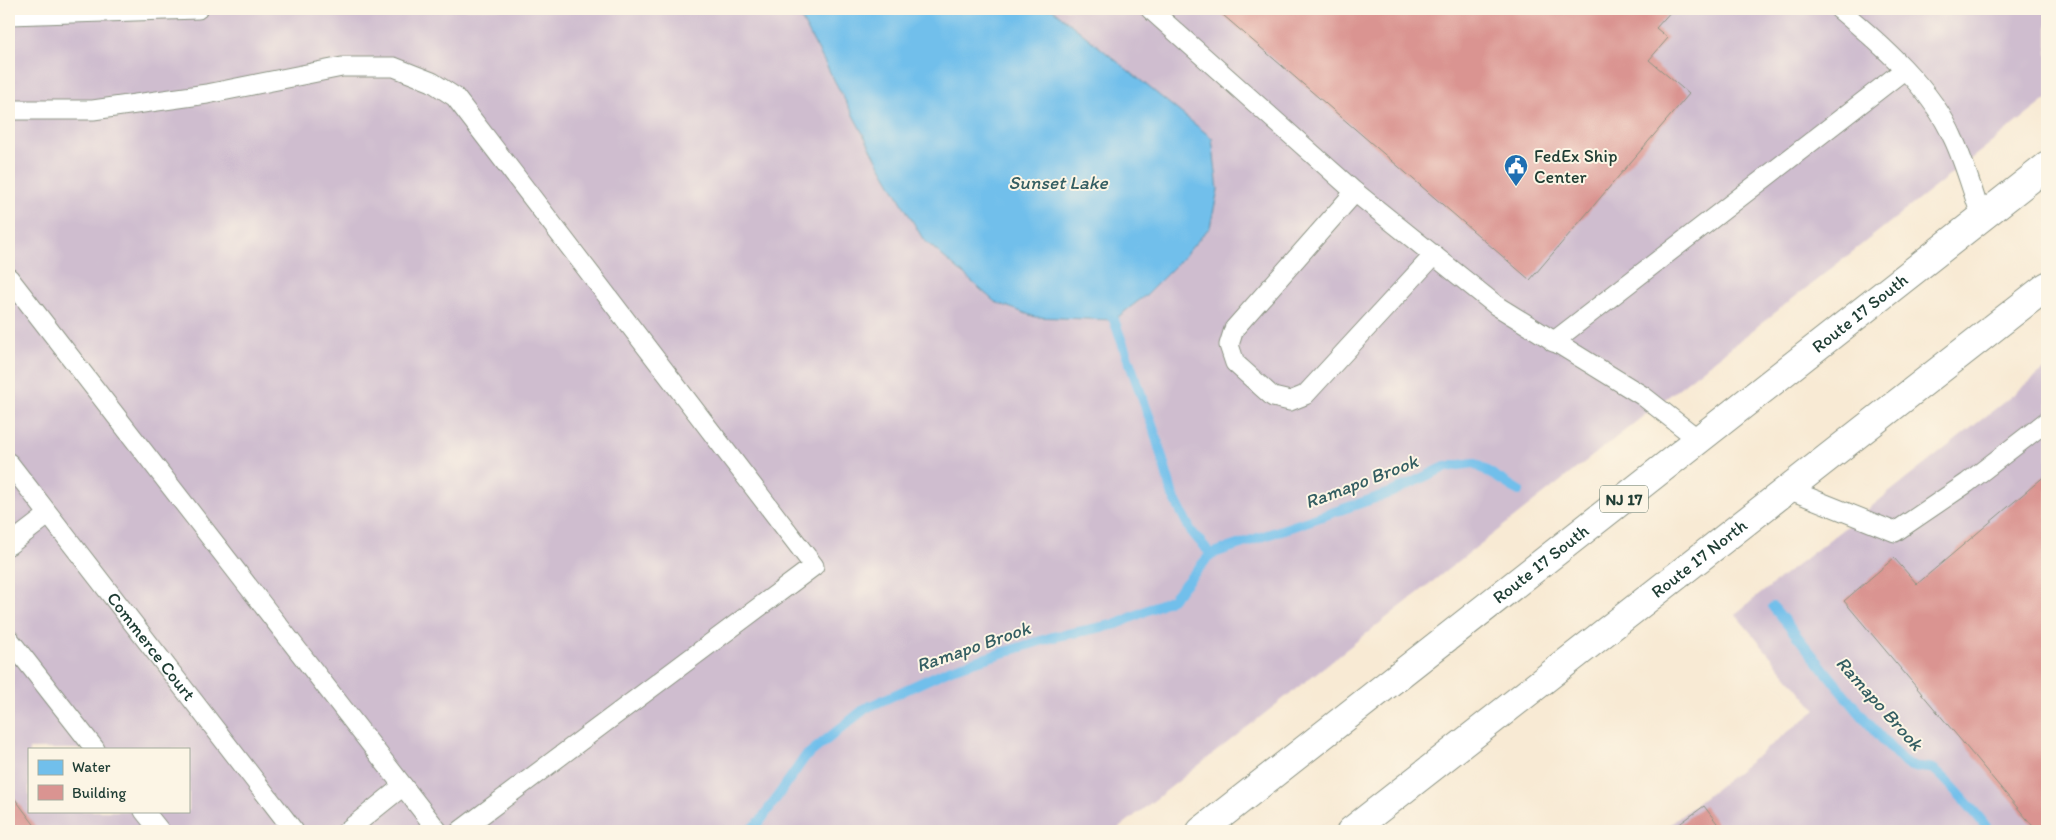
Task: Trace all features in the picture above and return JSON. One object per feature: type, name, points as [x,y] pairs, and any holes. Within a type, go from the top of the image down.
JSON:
[{"type":"highway","name":"Route 17 South","points":[[1201,831],[2047,166]]},
{"type":"highway","name":"Route 17 North","points":[[1351,831],[2047,286]]},
{"type":"lane","points":[[9,16],[198,9]]},
{"type":"lane","points":[[1150,9],[1355,192],[1497,306],[1643,396],[1699,440]]},
{"type":"lane","points":[[1839,9],[1904,70],[1940,113],[1953,138],[1982,218]]},
{"type":"lane","points":[[9,110],[93,110],[207,94],[342,67],[394,67],[432,82],[455,97],[814,566],[460,831]]},
{"type":"lane","points":[[1553,342],[1904,70]]},
{"type":"lane","points":[[1355,192],[1234,329],[1229,345],[1235,364],[1273,397],[1290,401],[1305,395],[1434,255]]},
{"type":"lane","points":[[9,278],[438,831]]},
{"type":"lane","points":[[1788,489],[1895,532],[1967,483],[2047,421]]},
{"type":"lane","name":"Commerce Court","points":[[9,463],[294,831]]},
{"type":"lane","points":[[9,545],[48,515]]},
{"type":"lane","points":[[9,639],[94,748]]},
{"type":"lane","points":[[347,831],[402,786]]},
{"type":"lane","points":[[145,812],[160,831]]},
{"type":"shaded area","points":[[9,9],[2047,9],[2047,99],[1115,831],[9,831]]},
{"type":"shaded area","points":[[2047,368],[2047,831],[1662,831],[1816,710],[1735,614]]},
{"type":"water","name":"Sunset Lake","points":[[796,9],[1052,9],[1212,138],[1218,190],[1210,227],[1146,295],[1114,320],[1035,317],[995,302],[923,239],[876,158]]},
{"type":"building","name":"FedEx Ship Center","points":[[1216,9],[1673,9],[1656,28],[1668,38],[1649,60],[1689,94],[1530,280]]},
{"type":"building","points":[[2047,474],[2047,831],[2037,831],[1844,601],[1894,558],[1917,584]]},
{"type":"building","points":[[9,791],[39,831],[9,831]]},
{"type":"building","points":[[1704,806],[1723,831],[1670,831]]},
{"type":"waterway","name":"Ramapo Brook","points":[[1114,320],[1154,430],[1173,496],[1191,531],[1211,554],[1390,493],[1445,467],[1474,463],[1519,491]]},
{"type":"waterway","name":"Ramapo Brook","points":[[749,831],[761,820],[805,757],[866,708],[951,669],[1053,637],[1117,624],[1172,599],[1211,554]]},
{"type":"waterway","name":"Ramapo Brook","points":[[1773,607],[1853,706],[1904,762],[1910,766],[1929,768],[1937,772],[1962,797],[1989,831]]},
{"type":"place","name":"FedEx Ship Center","points":[[1516,187]]}]
